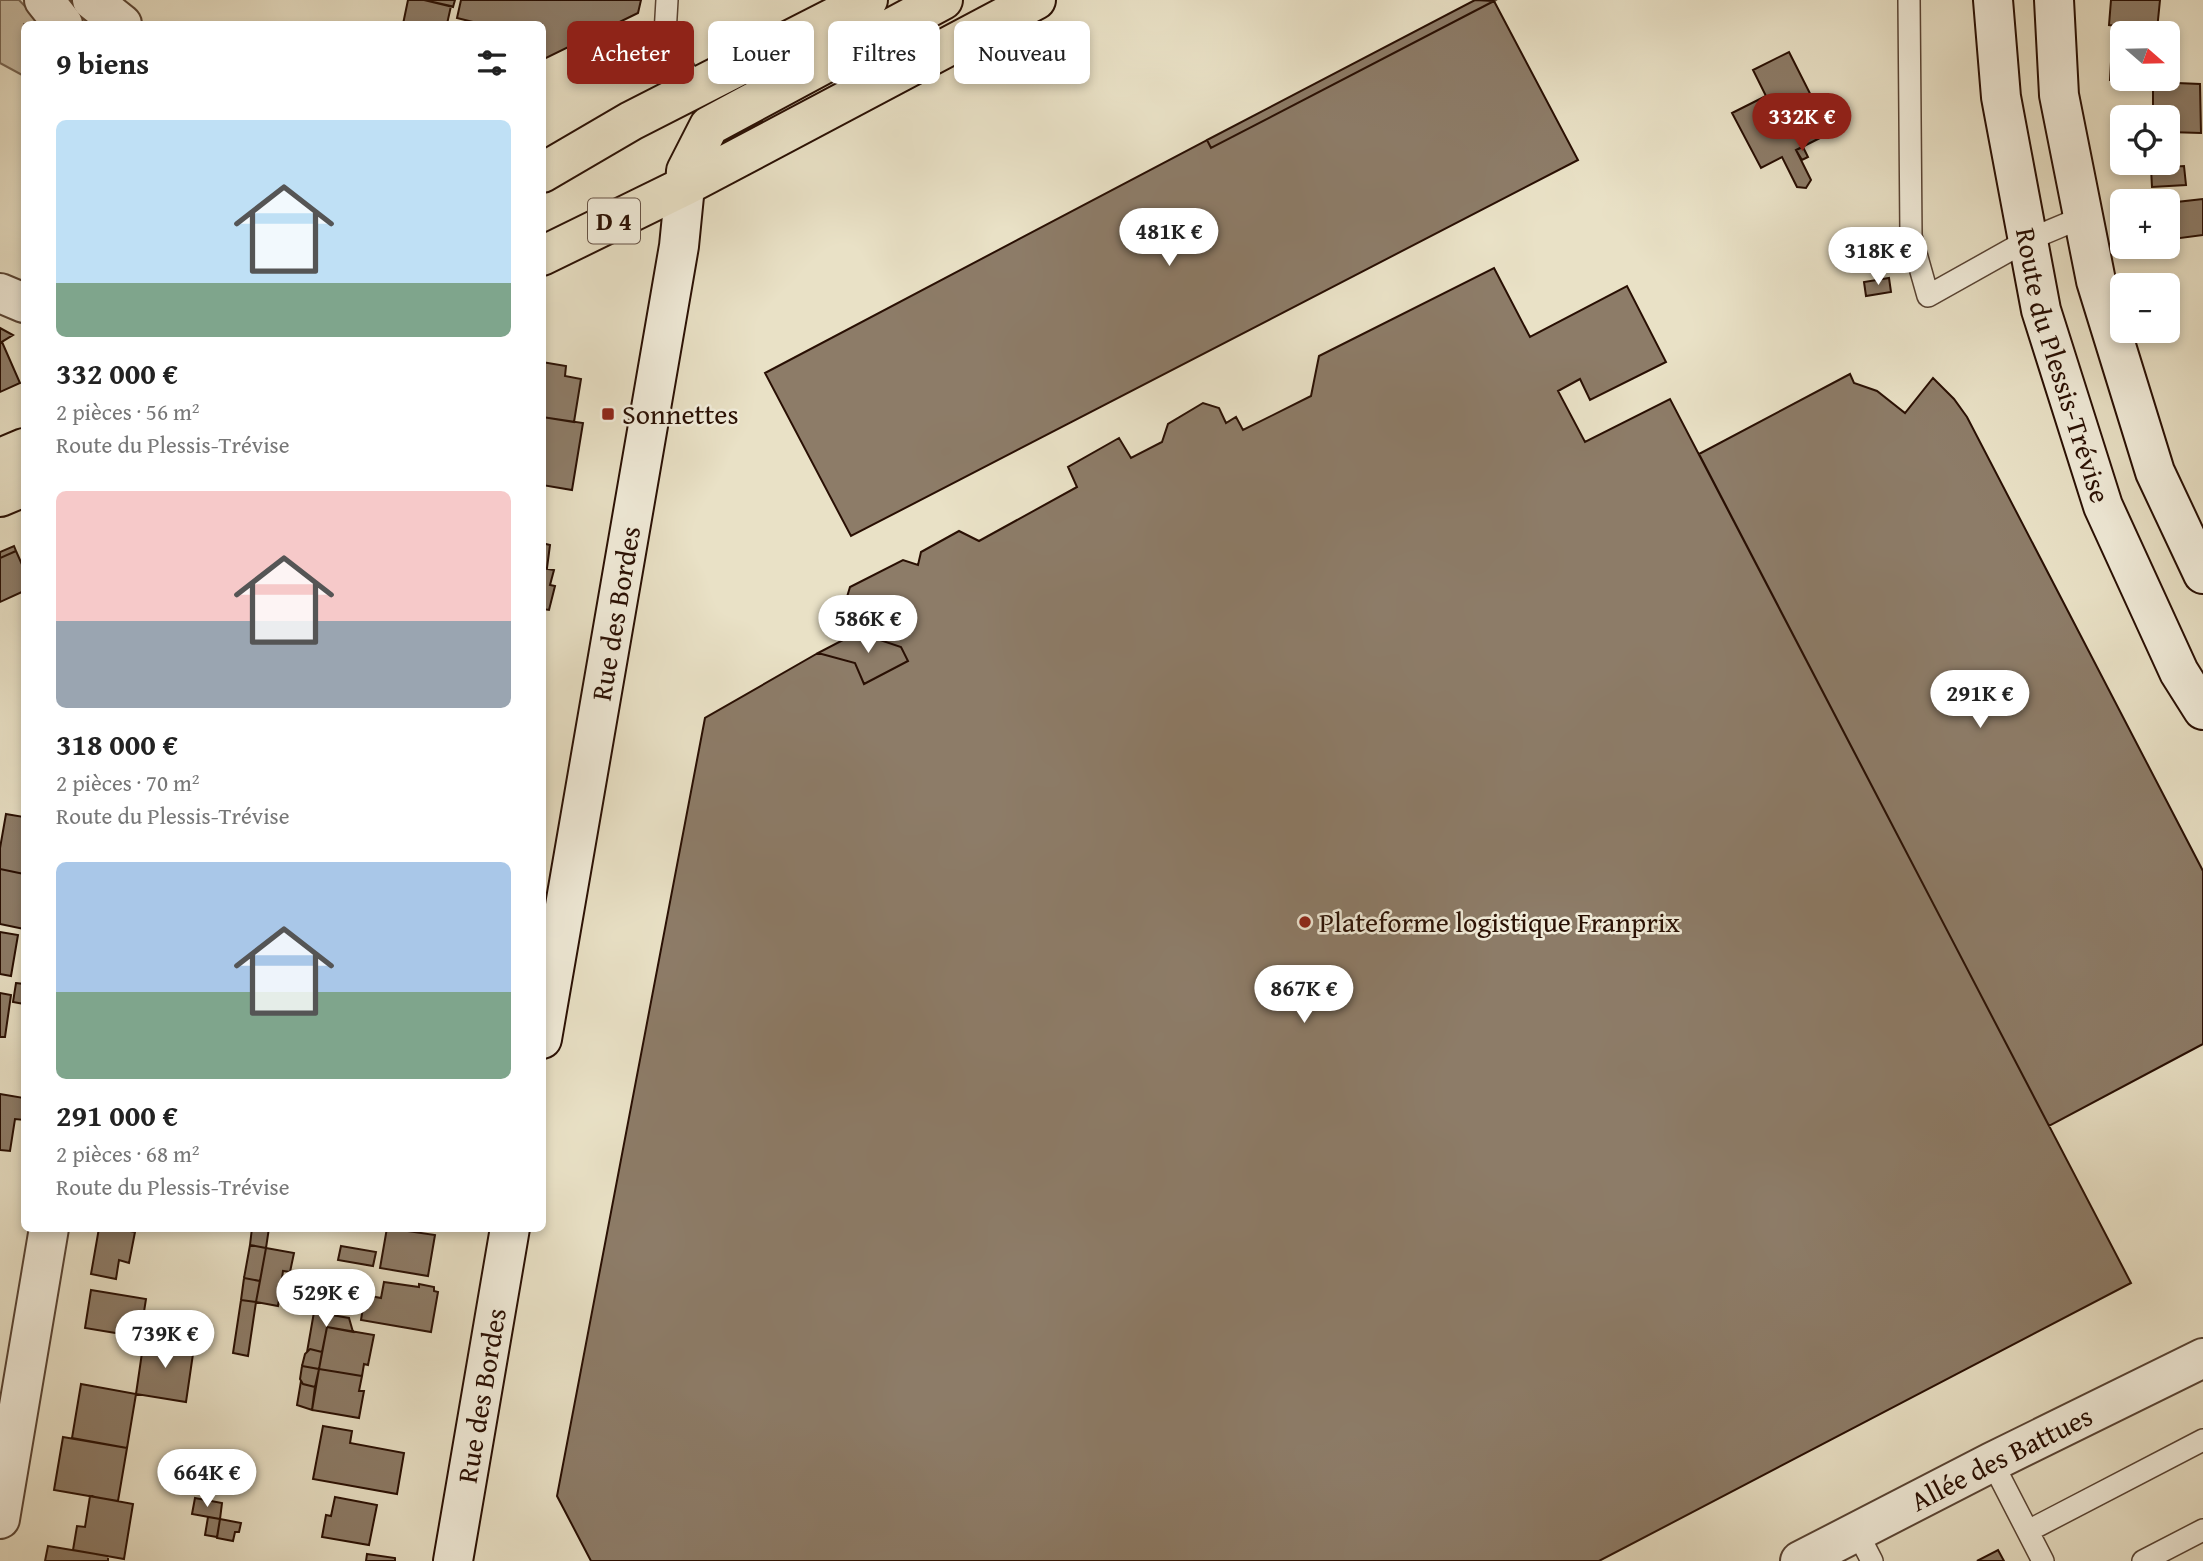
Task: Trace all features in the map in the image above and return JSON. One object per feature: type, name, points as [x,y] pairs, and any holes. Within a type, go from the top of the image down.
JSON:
[{"type":"main road","points":[[546,171],[631,121],[868,0]]},
{"type":"main road","points":[[685,186],[686,171],[709,126],[943,0]]},
{"type":"main road","name":"D 4","points":[[546,254],[685,186],[1036,0]]},
{"type":"main road","points":[[0,458],[21,449]]},
{"type":"main road","points":[[0,497],[21,488]]},
{"type":"street","points":[[44,0],[61,21]]},
{"type":"street","points":[[92,0],[118,21]]},
{"type":"street","name":"Route du Plessis-Trévise","points":[[1993,0],[2001,97],[2041,310],[2103,506],[2179,672],[2203,710]]},
{"type":"street","name":"Route du Plessis-Trévise","points":[[2053,0],[2059,95],[2096,281],[2155,472],[2203,574]]},
{"type":"street","name":"Rue des Bordes","points":[[546,1016],[679,246],[685,186]]},
{"type":"street","points":[[0,293],[21,302]]},
{"type":"street","points":[[0,1519],[48,1232]]},
{"type":"street","name":"Rue des Bordes","points":[[453,1561],[509,1232]]},
{"type":"street","name":"Allée des Battues","points":[[1800,1561],[1865,1547],[1992,1462],[2203,1359]]},
{"type":"lane","points":[[667,0],[665,34],[695,89]]},
{"type":"lane","points":[[1909,0],[1911,236],[1928,296],[2028,240],[2083,217]]},
{"type":"lane","points":[[2028,1531],[2203,1440]]},
{"type":"lane","points":[[1992,1462],[2042,1561]]},
{"type":"lane","points":[[2143,1561],[2203,1530]]},
{"type":"shaded area","points":[[0,0],[19,0],[39,21],[21,21],[21,74],[0,63]]},
{"type":"building","points":[[408,0],[424,0],[451,6],[448,21],[404,21]]},
{"type":"building","points":[[424,0],[455,0],[453,7]]},
{"type":"building","points":[[461,0],[641,0],[638,13],[622,21],[567,21],[567,48],[546,58],[546,21],[469,21],[457,18]]},
{"type":"building","points":[[1475,0],[1494,1],[1211,148],[1207,140]]},
{"type":"building","points":[[2111,0],[2160,0],[2158,21],[2110,21],[2109,25]]},
{"type":"building","points":[[1494,1],[1578,160],[851,536],[765,373],[1207,140],[1211,148]]},
{"type":"building","points":[[1789,52],[1830,133],[1796,150],[1811,180],[1806,188],[1797,187],[1782,157],[1761,168],[1732,113],[1766,96],[1753,70]]},
{"type":"building","points":[[2180,83],[2200,84],[2201,133],[2180,132],[2180,105],[2153,105],[2153,91],[2180,91]]},
{"type":"building","points":[[1803,147],[1808,157],[1802,160],[1796,150]]},
{"type":"building","points":[[2180,166],[2184,166],[2186,185],[2152,187],[2151,175],[2180,175]]},
{"type":"building","points":[[2203,199],[2203,235],[2180,238],[2180,202]]},
{"type":"building","name":"Plateforme logistique Franprix","points":[[1494,268],[1530,337],[1627,286],[1666,362],[1590,400],[1580,379],[1558,391],[1585,442],[1670,399],[2131,1283],[1599,1561],[591,1561],[557,1496],[705,718],[818,653],[855,663],[864,684],[908,661],[901,647],[865,635],[847,597],[850,587],[903,560],[918,565],[921,552],[959,531],[979,541],[1077,487],[1068,467],[1119,438],[1131,458],[1162,442],[1168,424],[1203,403],[1219,408],[1226,423],[1236,417],[1243,430],[1311,396],[1319,356]]},
{"type":"building","points":[[1889,278],[1891,292],[1866,296],[1864,282]]},
{"type":"building","points":[[0,328],[13,335],[0,343]]},
{"type":"building","points":[[2,342],[20,383],[0,392],[0,343]]},
{"type":"building","points":[[546,363],[566,366],[565,376],[581,379],[574,422],[546,418]]},
{"type":"building","points":[[1850,374],[1854,383],[1877,391],[1905,413],[1933,378],[1967,417],[2203,871],[2203,1044],[2049,1126],[1699,454]]},
{"type":"building","points":[[546,418],[583,423],[572,490],[546,486]]},
{"type":"building","points":[[546,544],[550,545],[546,568]]},
{"type":"building","points":[[14,546],[16,551],[0,558],[0,552]]},
{"type":"building","points":[[16,551],[21,562],[21,592],[0,602],[0,558]]},
{"type":"building","points":[[546,569],[554,570],[550,585],[555,586],[549,610],[546,610]]},
{"type":"building","points":[[862,630],[865,635],[901,647],[908,661],[864,684],[855,663],[818,653]]},
{"type":"building","points":[[6,814],[21,816],[21,873],[0,869],[0,848]]},
{"type":"building","points":[[0,869],[21,873],[21,928],[0,924]]},
{"type":"building","points":[[0,932],[18,935],[11,976],[0,974]]},
{"type":"building","points":[[16,983],[21,984],[21,1003],[13,1002]]},
{"type":"building","points":[[0,993],[11,995],[5,1037],[0,1037]]},
{"type":"building","points":[[0,1094],[21,1098],[21,1120],[15,1119],[10,1151],[0,1150]]},
{"type":"building","points":[[98,1232],[135,1232],[129,1263],[119,1260],[116,1279],[91,1274]]},
{"type":"building","points":[[252,1232],[268,1232],[266,1248],[250,1245]]},
{"type":"building","points":[[386,1232],[435,1235],[428,1276],[380,1268]]},
{"type":"building","points":[[250,1245],[266,1248],[260,1281],[244,1278]]},
{"type":"building","points":[[341,1246],[376,1252],[373,1266],[338,1260]]},
{"type":"building","points":[[266,1248],[294,1253],[290,1272],[283,1271],[278,1306],[256,1302]]},
{"type":"building","points":[[244,1278],[260,1281],[256,1302],[241,1300]]},
{"type":"building","points":[[384,1282],[434,1287],[434,1291],[438,1292],[431,1332],[361,1320],[365,1295],[381,1298]]},
{"type":"building","points":[[91,1290],[146,1299],[140,1337],[85,1328]]},
{"type":"building","points":[[241,1300],[256,1302],[248,1356],[233,1353]]},
{"type":"building","points":[[314,1312],[349,1318],[353,1332],[327,1327],[322,1352],[310,1349],[307,1352]]},
{"type":"building","points":[[327,1327],[374,1335],[368,1365],[364,1364],[362,1376],[319,1369]]},
{"type":"building","points":[[144,1339],[194,1347],[186,1402],[136,1394]]},
{"type":"building","points":[[310,1349],[322,1352],[319,1369],[302,1366],[305,1354]]},
{"type":"building","points":[[302,1366],[319,1369],[315,1387],[303,1384],[300,1379]]},
{"type":"building","points":[[319,1369],[362,1376],[359,1391],[364,1391],[359,1418],[312,1410]]},
{"type":"building","points":[[301,1381],[315,1387],[312,1410],[297,1405]]},
{"type":"building","points":[[81,1384],[136,1394],[127,1448],[72,1438]]},
{"type":"building","points":[[323,1426],[352,1431],[350,1443],[404,1453],[397,1494],[313,1479]]},
{"type":"building","points":[[63,1437],[127,1448],[118,1501],[54,1490]]},
{"type":"building","points":[[90,1496],[133,1504],[124,1559],[73,1550],[77,1526],[85,1527]]},
{"type":"building","points":[[335,1497],[377,1505],[369,1545],[322,1537],[326,1515],[331,1516]]},
{"type":"building","points":[[195,1498],[222,1503],[220,1519],[192,1514]]},
{"type":"building","points":[[208,1517],[220,1519],[217,1537],[205,1535]]},
{"type":"building","points":[[220,1519],[241,1523],[233,1541],[217,1538]]},
{"type":"building","points":[[48,1546],[108,1556],[108,1561],[45,1561]]},
{"type":"building","points":[[1998,1550],[2004,1561],[1977,1561]]},
{"type":"building","points":[[367,1554],[395,1558],[395,1561],[366,1561]]},
{"type":"place","name":"Sonnettes","points":[[608,414]]},
{"type":"place","name":"Plateforme logistique Franprix","points":[[1305,922]]}]
